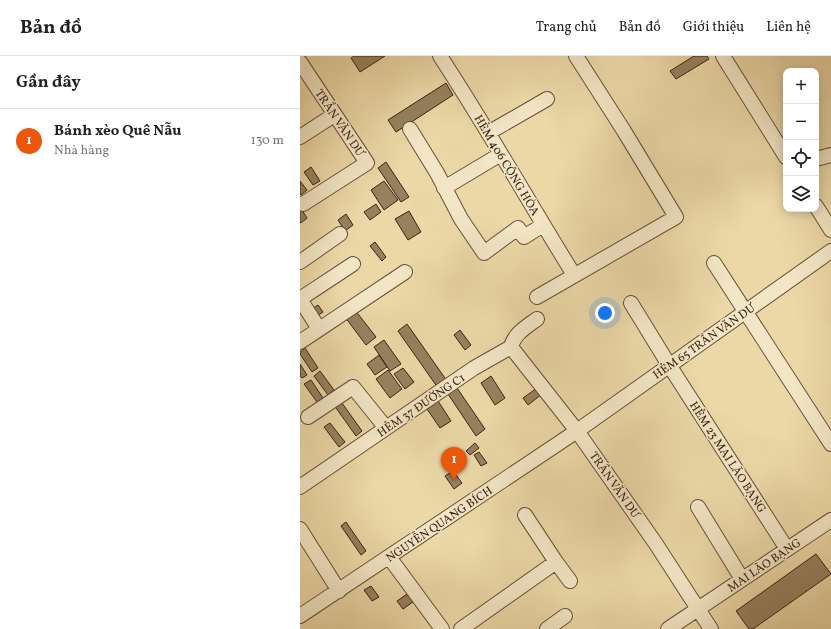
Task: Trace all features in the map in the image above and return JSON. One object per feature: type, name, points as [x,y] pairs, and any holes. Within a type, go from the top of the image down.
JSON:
[{"type":"street","name":"HẺM 406 CỘNG HÒA","points":[[440,56],[574,275]]},
{"type":"street","points":[[537,296],[676,218],[624,131],[576,56]]},
{"type":"street","points":[[723,56],[783,152]]},
{"type":"street","name":"TRẦN VĂN DƯ","points":[[300,62],[367,164],[303,204]]},
{"type":"street","points":[[488,133],[547,99]]},
{"type":"street","points":[[300,137],[334,115]]},
{"type":"street","points":[[410,129],[461,219],[484,253],[518,228],[524,237],[543,225]]},
{"type":"street","points":[[444,188],[501,154]]},
{"type":"street","points":[[819,158],[831,155]]},
{"type":"street","points":[[819,211],[831,230]]},
{"type":"street","points":[[300,262],[340,234]]},
{"type":"street","name":"HẺM 65 TRẦN VĂN DƯ","points":[[577,431],[831,251]]},
{"type":"street","points":[[714,263],[831,444]]},
{"type":"street","points":[[319,329],[300,299],[353,264]]},
{"type":"street","points":[[300,342],[404,272]]},
{"type":"street","name":"HẺM 23 MAI LÃO BẠNG","points":[[631,303],[787,549]]},
{"type":"street","name":"HẺM 37 ĐƯỜNG C1","points":[[300,487],[474,368],[511,347],[513,341],[520,332],[537,319]]},
{"type":"street","name":"TRẦN VĂN DƯ","points":[[511,347],[577,431],[656,544],[697,610],[711,629]]},
{"type":"street","points":[[308,418],[353,387],[386,428]]},
{"type":"street","name":"NGUYỄN QUANG BÍCH","points":[[300,616],[577,431]]},
{"type":"street","points":[[698,507],[742,579]]},
{"type":"street","points":[[525,515],[570,581]]},
{"type":"street","name":"MAI LÃO BẠNG","points":[[668,629],[831,520]]},
{"type":"street","points":[[300,529],[339,591]]},
{"type":"street","points":[[389,557],[442,629]]},
{"type":"street","points":[[461,629],[556,562]]},
{"type":"street","points":[[547,629],[564,616]]},
{"type":"building","points":[[354,56],[385,56],[360,72],[351,58]]},
{"type":"building","points":[[694,56],[707,56],[709,59],[676,79],[670,71]]},
{"type":"building","points":[[446,83],[453,95],[396,132],[388,120]]},
{"type":"building","points":[[386,162],[409,197],[401,202],[378,168]]},
{"type":"building","points":[[311,167],[320,181],[313,185],[304,172]]},
{"type":"building","points":[[300,181],[307,190],[301,195],[300,194]]},
{"type":"building","points":[[384,181],[398,200],[384,210],[371,190]]},
{"type":"building","points":[[376,204],[381,212],[370,220],[364,212]]},
{"type":"building","points":[[300,207],[307,218],[301,223],[300,222]]},
{"type":"building","points":[[409,211],[421,232],[408,240],[395,219]]},
{"type":"building","points":[[346,214],[353,225],[345,231],[338,220]]},
{"type":"building","points":[[375,242],[386,257],[382,261],[370,246]]},
{"type":"building","points":[[318,305],[323,312],[314,318],[309,311]]},
{"type":"building","points":[[355,310],[376,337],[366,345],[345,317]]},
{"type":"building","points":[[407,324],[447,381],[438,388],[398,331]]},
{"type":"building","points":[[460,330],[471,345],[465,350],[454,335]]},
{"type":"building","points":[[384,340],[401,364],[390,371],[374,347]]},
{"type":"building","points":[[305,348],[318,368],[312,372],[300,354],[300,352]]},
{"type":"building","points":[[379,355],[387,367],[375,375],[367,364]]},
{"type":"building","points":[[300,364],[307,375],[302,378],[300,376]]},
{"type":"building","points":[[403,368],[414,382],[405,389],[394,374]]},
{"type":"building","points":[[388,370],[402,389],[390,398],[376,379]]},
{"type":"building","points":[[320,371],[334,390],[328,395],[314,376]]},
{"type":"building","points":[[491,376],[505,398],[495,405],[481,383]]},
{"type":"building","points":[[311,380],[323,398],[317,402],[304,384]]},
{"type":"building","points":[[455,385],[485,429],[476,436],[446,391]]},
{"type":"building","points":[[537,388],[542,394],[528,405],[523,398]]},
{"type":"building","points":[[337,396],[362,431],[356,436],[331,401]]},
{"type":"building","points":[[438,401],[451,421],[440,428],[427,409]]},
{"type":"building","points":[[330,423],[345,442],[339,447],[324,427]]},
{"type":"building","points":[[475,443],[479,448],[470,455],[466,451]]},
{"type":"building","points":[[479,452],[487,463],[481,466],[474,455]]},
{"type":"building","points":[[453,471],[462,483],[454,489],[445,476]]},
{"type":"building","points":[[346,522],[366,551],[361,555],[341,526]]},
{"type":"building","points":[[816,554],[831,574],[753,629],[749,629],[736,611]]},
{"type":"building","points":[[371,586],[379,597],[372,601],[364,590]]},
{"type":"building","points":[[407,594],[413,602],[403,609],[397,601]]},
{"type":"place","name":"Bánh xèo Quê Nẫu","points":[[454,480]]}]
